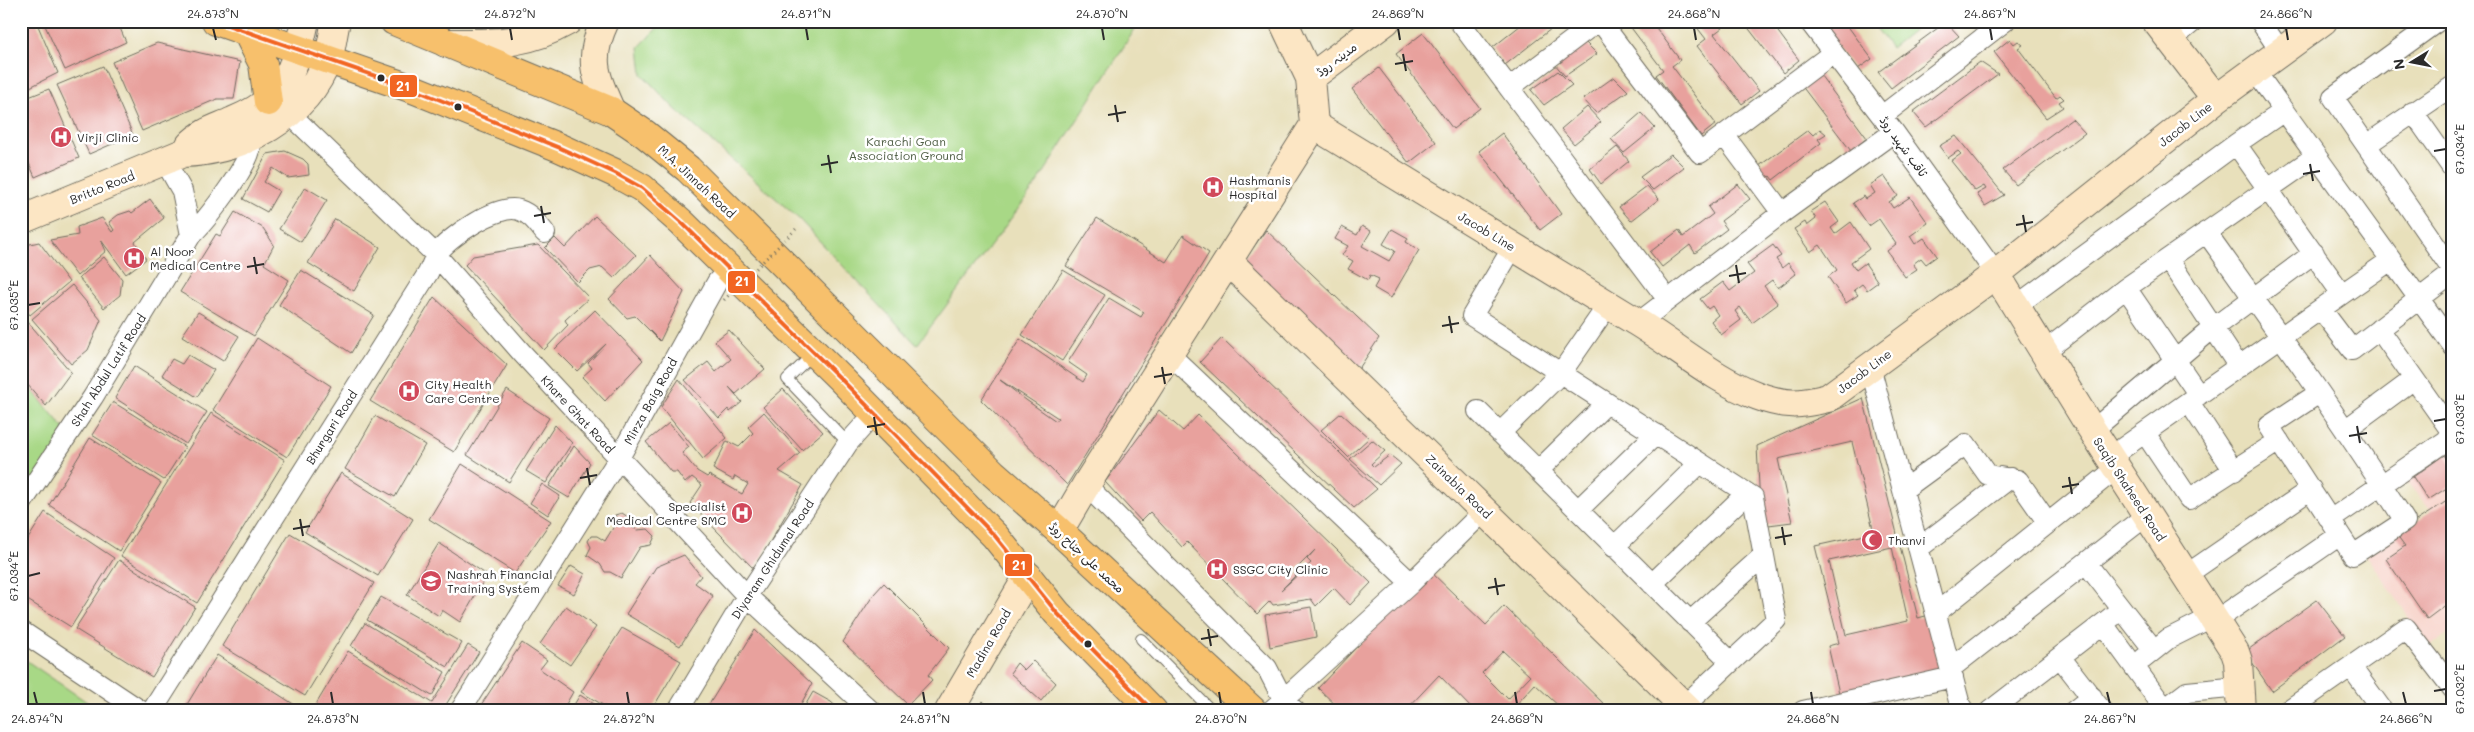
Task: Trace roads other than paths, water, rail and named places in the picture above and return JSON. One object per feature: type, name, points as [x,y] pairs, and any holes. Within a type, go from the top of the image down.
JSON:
[{"type":"highway","points":[[216,21],[245,27],[299,50],[328,58],[413,88],[615,173],[642,188],[729,269],[995,536],[1057,613],[1153,711]]},
{"type":"highway","name":"M.A. Jinnah Road","points":[[394,21],[611,111],[645,134],[688,169],[922,403]]},
{"type":"highway","points":[[245,27],[279,108]]},
{"type":"highway","name":"محمد علی جناح روڈ","points":[[922,403],[993,473],[1059,531],[1253,711]]},
{"type":"street","name":"Britto Road","points":[[279,108],[282,86],[299,50],[305,21]]},
{"type":"street","name":"Britto Road","points":[[21,220],[174,157],[198,136],[247,127],[279,108],[303,101],[328,58],[336,21]]},
{"type":"street","points":[[446,43],[518,41],[538,36],[568,21]]},
{"type":"street","points":[[605,21],[595,42],[595,65],[596,77],[611,111]]},
{"type":"street","points":[[1059,531],[1086,485],[1314,125],[1310,78],[1283,21]]},
{"type":"street","points":[[1459,21],[1668,300]]},
{"type":"street","points":[[1509,88],[1599,21],[1700,153],[1833,54]]},
{"type":"street","name":"ثاقب شہید روڈ","points":[[1809,21],[1894,132],[1996,274]]},
{"type":"street","points":[[1882,116],[2005,21]]},
{"type":"street","points":[[2194,21],[2164,31],[2216,100]]},
{"type":"street","points":[[2260,21],[2281,52]]},
{"type":"street","name":"Jacob Line","points":[[1314,125],[1638,323],[1729,382],[1756,395],[1785,404],[1807,403],[1828,398],[1996,274],[2216,100],[2323,21]]},
{"type":"street","points":[[2321,309],[2352,350],[2453,272],[2333,97],[2447,23]]},
{"type":"street","name":"مدینہ روڈ","points":[[1310,78],[1375,25]]},
{"type":"street","points":[[2255,71],[2453,346]]},
{"type":"street","points":[[2366,145],[2453,86]]},
{"type":"street","name":"Khare Ghat Road","points":[[279,108],[436,255],[522,353],[747,596],[871,711]]},
{"type":"street","points":[[2016,306],[2236,144],[2284,111]]},
{"type":"street","points":[[2412,112],[2450,159]]},
{"type":"street","name":"Shah Abdul Latif Road","points":[[21,504],[93,397],[191,235],[206,222],[246,159],[250,149],[247,127]]},
{"type":"street","points":[[1638,323],[1782,213],[1894,132]]},
{"type":"street","points":[[1724,135],[1782,213]]},
{"type":"street","points":[[2236,144],[2342,294]]},
{"type":"street","points":[[2044,352],[2126,288],[2316,156]]},
{"type":"street","points":[[174,157],[191,235]]},
{"type":"street","name":"Bhurgari Road","points":[[152,711],[428,273],[436,255],[451,239],[467,227],[494,214],[516,209],[529,214],[545,233]]},
{"type":"street","points":[[2206,232],[2281,337],[2345,430],[2405,521],[2353,554],[2269,426],[2319,393]]},
{"type":"street","points":[[1513,247],[1472,316],[1753,497],[1776,620],[1731,662],[1687,708]]},
{"type":"street","points":[[2093,430],[2213,328],[2314,253]]},
{"type":"street","points":[[2168,259],[2239,367]]},
{"type":"street","points":[[1936,613],[2048,523],[2145,433],[2391,260]]},
{"type":"street","name":"Zainabia Road","points":[[1229,262],[1687,708]]},
{"type":"street","name":"Mirza Baig Road","points":[[460,711],[619,458],[717,282],[729,269]]},
{"type":"street","name":"Saqib Shaheed Road","points":[[1996,274],[2235,652],[2238,662],[2241,699]]},
{"type":"street","points":[[2126,288],[2175,360],[2194,399],[2234,471]]},
{"type":"street","points":[[1500,433],[1561,373],[1608,305]]},
{"type":"street","points":[[2133,666],[2188,627],[2214,619],[2335,527],[2382,485],[2453,435],[2379,330]]},
{"type":"street","points":[[1170,355],[1411,583]]},
{"type":"street","points":[[1870,366],[1952,673],[1964,711]]},
{"type":"street","points":[[2345,430],[2414,380]]},
{"type":"street","points":[[1538,471],[1607,403]]},
{"type":"street","points":[[1478,411],[1731,662]]},
{"type":"street","name":"Diyaram Ghidumal Road","points":[[678,711],[747,596],[848,443],[874,413]]},
{"type":"street","points":[[2145,433],[2189,499],[2279,441]]},
{"type":"street","points":[[1578,510],[1656,434]]},
{"type":"street","points":[[1904,490],[1966,444],[1988,476],[2018,480],[2048,523]]},
{"type":"street","points":[[1614,546],[1700,463]]},
{"type":"street","points":[[1919,548],[2010,478]]},
{"type":"street","points":[[1086,485],[1267,668],[1284,707],[1484,511]]},
{"type":"street","points":[[2186,575],[2310,489]]},
{"type":"street","points":[[1652,584],[1747,493]]},
{"type":"street","points":[[1803,711],[1872,696],[1952,673],[2147,515]]},
{"type":"street","points":[[1690,622],[1764,555]]},
{"type":"street","points":[[2086,563],[2154,650]]},
{"type":"street","name":"Madina Road","points":[[949,711],[1028,576]]},
{"type":"street","points":[[1990,711],[2122,609]]},
{"type":"street","points":[[2103,624],[2164,710],[2187,692],[2241,699]]},
{"type":"street","points":[[2287,711],[2406,628],[2453,689]]},
{"type":"street","points":[[21,630],[141,711]]},
{"type":"street","points":[[2060,657],[2097,704],[2074,711]]},
{"type":"street","points":[[2351,667],[2383,711]]},
{"type":"street","points":[[1872,696],[1887,711]]},
{"type":"lane","points":[[814,353],[788,379],[848,443]]},
{"type":"lane","points":[[1140,639],[1212,711]]},
{"type":"place","name":"Virji Clinic","points":[[61,137]]},
{"type":"place","name":"Hashmanis Hospital","points":[[1213,187]]},
{"type":"place","name":"Al Noor Medical Centre","points":[[134,258]]},
{"type":"place","name":"City Health Care Centre","points":[[409,391]]},
{"type":"place","name":"Specialist Medical Centre SMC","points":[[742,513]]},
{"type":"place","name":"Thanvi","points":[[1872,540]]},
{"type":"place","name":"SSGC City Clinic","points":[[1217,569]]},
{"type":"place","name":"Nashrah Financial Training System","points":[[431,581]]},
{"type":"park label","name":"Karachi Goan Association Ground","points":[[906,148]]}]
